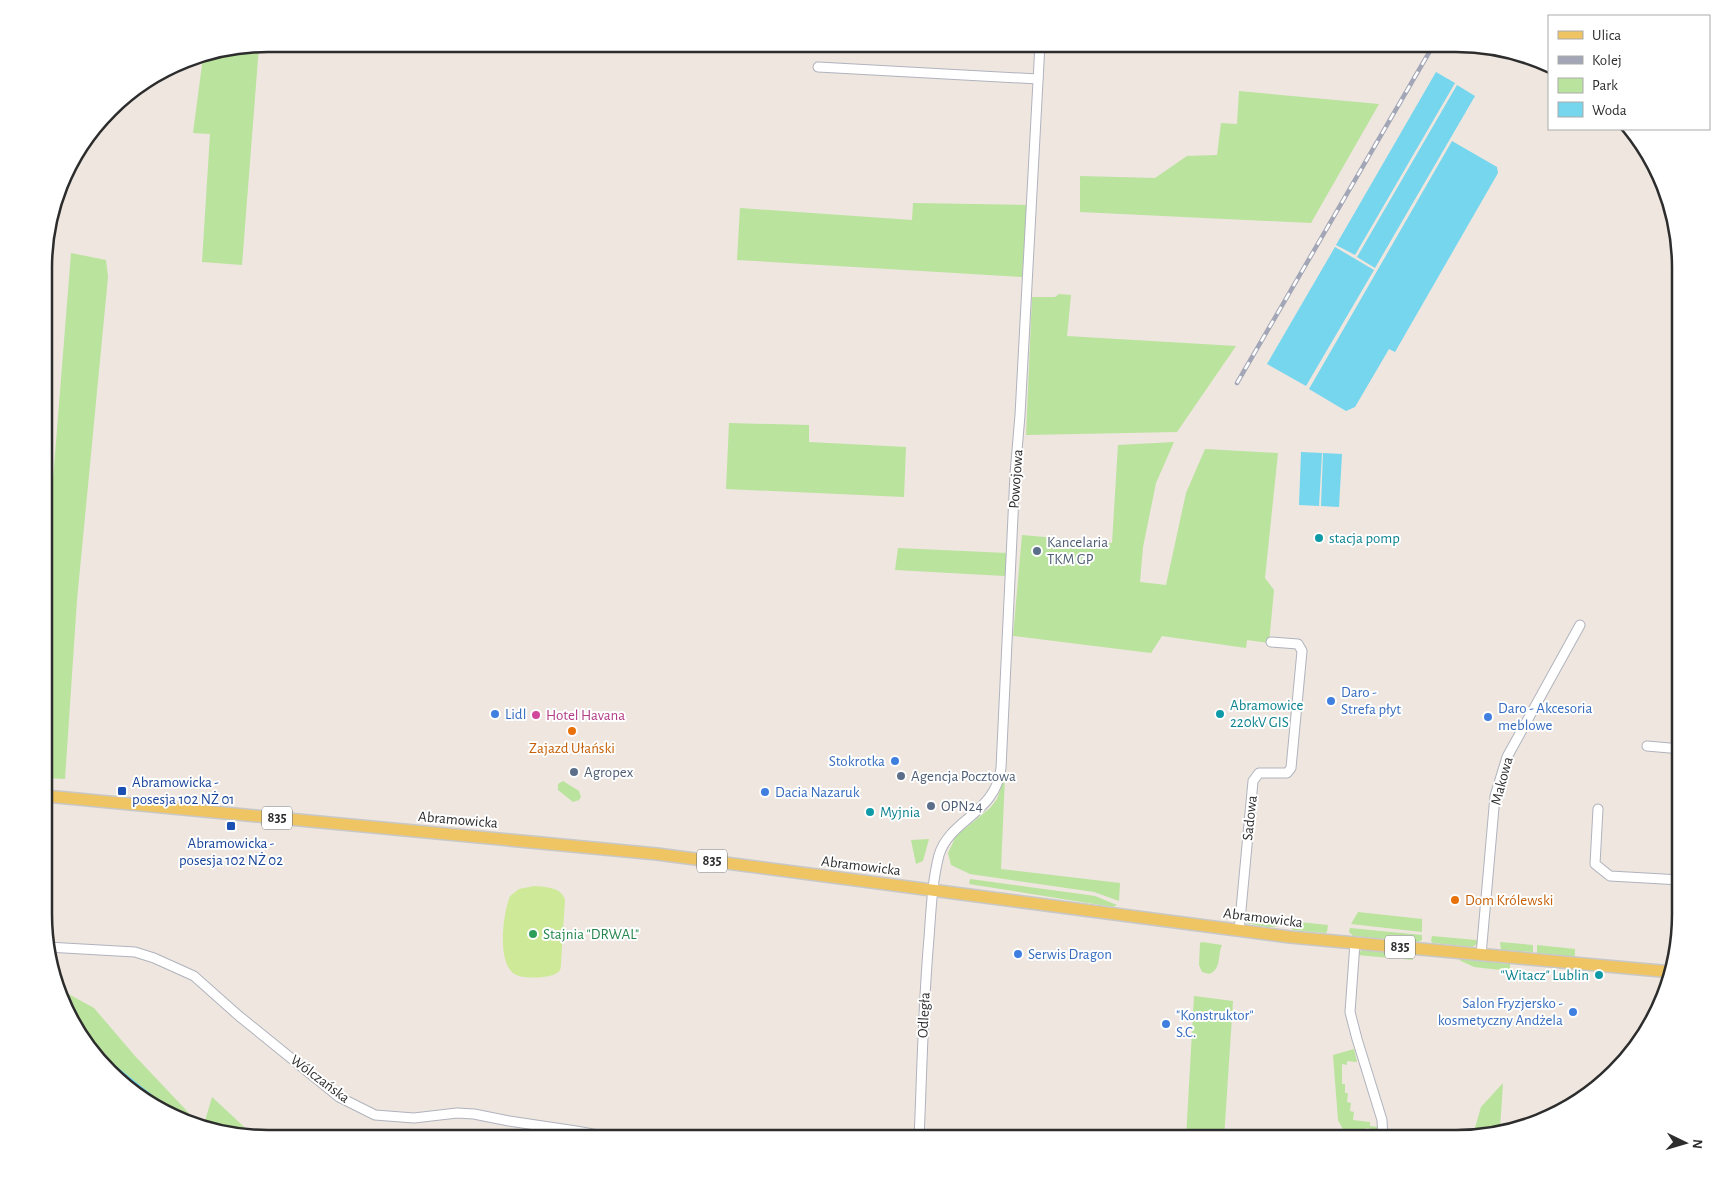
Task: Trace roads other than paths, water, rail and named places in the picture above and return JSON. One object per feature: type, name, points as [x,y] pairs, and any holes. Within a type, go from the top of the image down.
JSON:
[{"type":"main road","name":"Abramowicka","points":[[52,797],[657,854],[1296,938],[1665,971]]},
{"type":"street","name":"Powojowa","points":[[933,891],[938,858],[946,841],[990,798],[997,784],[1000,772],[1014,483],[1020,415],[1040,52]]},
{"type":"street","points":[[818,67],[1038,79]]},
{"type":"street","name":"Makowa","points":[[1481,955],[1496,796],[1507,756],[1580,626]]},
{"type":"street","name":"Sadowa","points":[[1239,931],[1253,780],[1260,773],[1287,773],[1291,768],[1302,651],[1298,644],[1272,642]]},
{"type":"street","points":[[1647,746],[1672,748]]},
{"type":"street","points":[[1598,809],[1595,864],[1610,876],[1672,879]]},
{"type":"street","name":"Odległa","points":[[919,1130],[924,994],[933,891]]},
{"type":"street","points":[[1356,943],[1350,1012],[1356,1039],[1382,1120],[1383,1130]]},
{"type":"street","name":"Wólczańska","points":[[55,948],[135,952],[154,958],[194,976],[239,1016],[339,1097],[376,1116],[414,1118],[457,1113],[474,1114],[576,1130]]},
{"type":"water","points":[[1436,72],[1455,83],[1355,255],[1336,245]]},
{"type":"water","points":[[1457,85],[1475,96],[1375,268],[1357,257]]},
{"type":"water","points":[[1452,141],[1497,167],[1498,173],[1395,352],[1389,349],[1355,407],[1346,411],[1309,389]]},
{"type":"water","points":[[1335,247],[1374,270],[1306,386],[1267,364]]},
{"type":"water","points":[[1301,452],[1322,453],[1319,506],[1299,505]]},
{"type":"water","points":[[1323,453],[1342,454],[1339,507],[1321,506]]},
{"type":"waterway","points":[[118,1069],[154,1098]]},
{"type":"railway","points":[[1237,383],[1429,52]]},
{"type":"place","name":"stacja pomp","points":[[1319,538]]},
{"type":"place","name":"Kancelaria TKM GP","points":[[1037,551]]},
{"type":"place","name":"Daro - Strefa płyt","points":[[1331,701]]},
{"type":"place","name":"Lidl","points":[[495,714]]},
{"type":"place","name":"Abramowice 220kV GIS","points":[[1220,714]]},
{"type":"place","name":"Hotel Havana","points":[[536,715]]},
{"type":"place","name":"Daro - Akcesoria meblowe","points":[[1488,717]]},
{"type":"place","name":"Zajazd Ułański","points":[[572,731]]},
{"type":"place","name":"Stokrotka","points":[[895,761]]},
{"type":"place","name":"Agropex","points":[[574,772]]},
{"type":"place","name":"Agencja Pocztowa","points":[[901,776]]},
{"type":"place","name":"Abramowicka - posesja 102 NŻ 01","points":[[122,791]]},
{"type":"place","name":"Dacia Nazaruk","points":[[765,792]]},
{"type":"place","name":"OPN24","points":[[931,806]]},
{"type":"place","name":"Myjnia","points":[[870,812]]},
{"type":"place","name":"Abramowicka - posesja 102 NŻ 02","points":[[231,826]]},
{"type":"place","name":"Dom Królewski","points":[[1455,900]]},
{"type":"place","name":"Stajnia \"DRWAL\"","points":[[533,934]]},
{"type":"place","name":"Serwis Dragon","points":[[1018,954]]},
{"type":"place","name":"\"Witacz\" Lublin","points":[[1599,975]]},
{"type":"place","name":"Salon Fryzjersko - kosmetyczny Andżela","points":[[1573,1012]]},
{"type":"place","name":"\"Konstruktor\" S.C.","points":[[1166,1024]]}]
